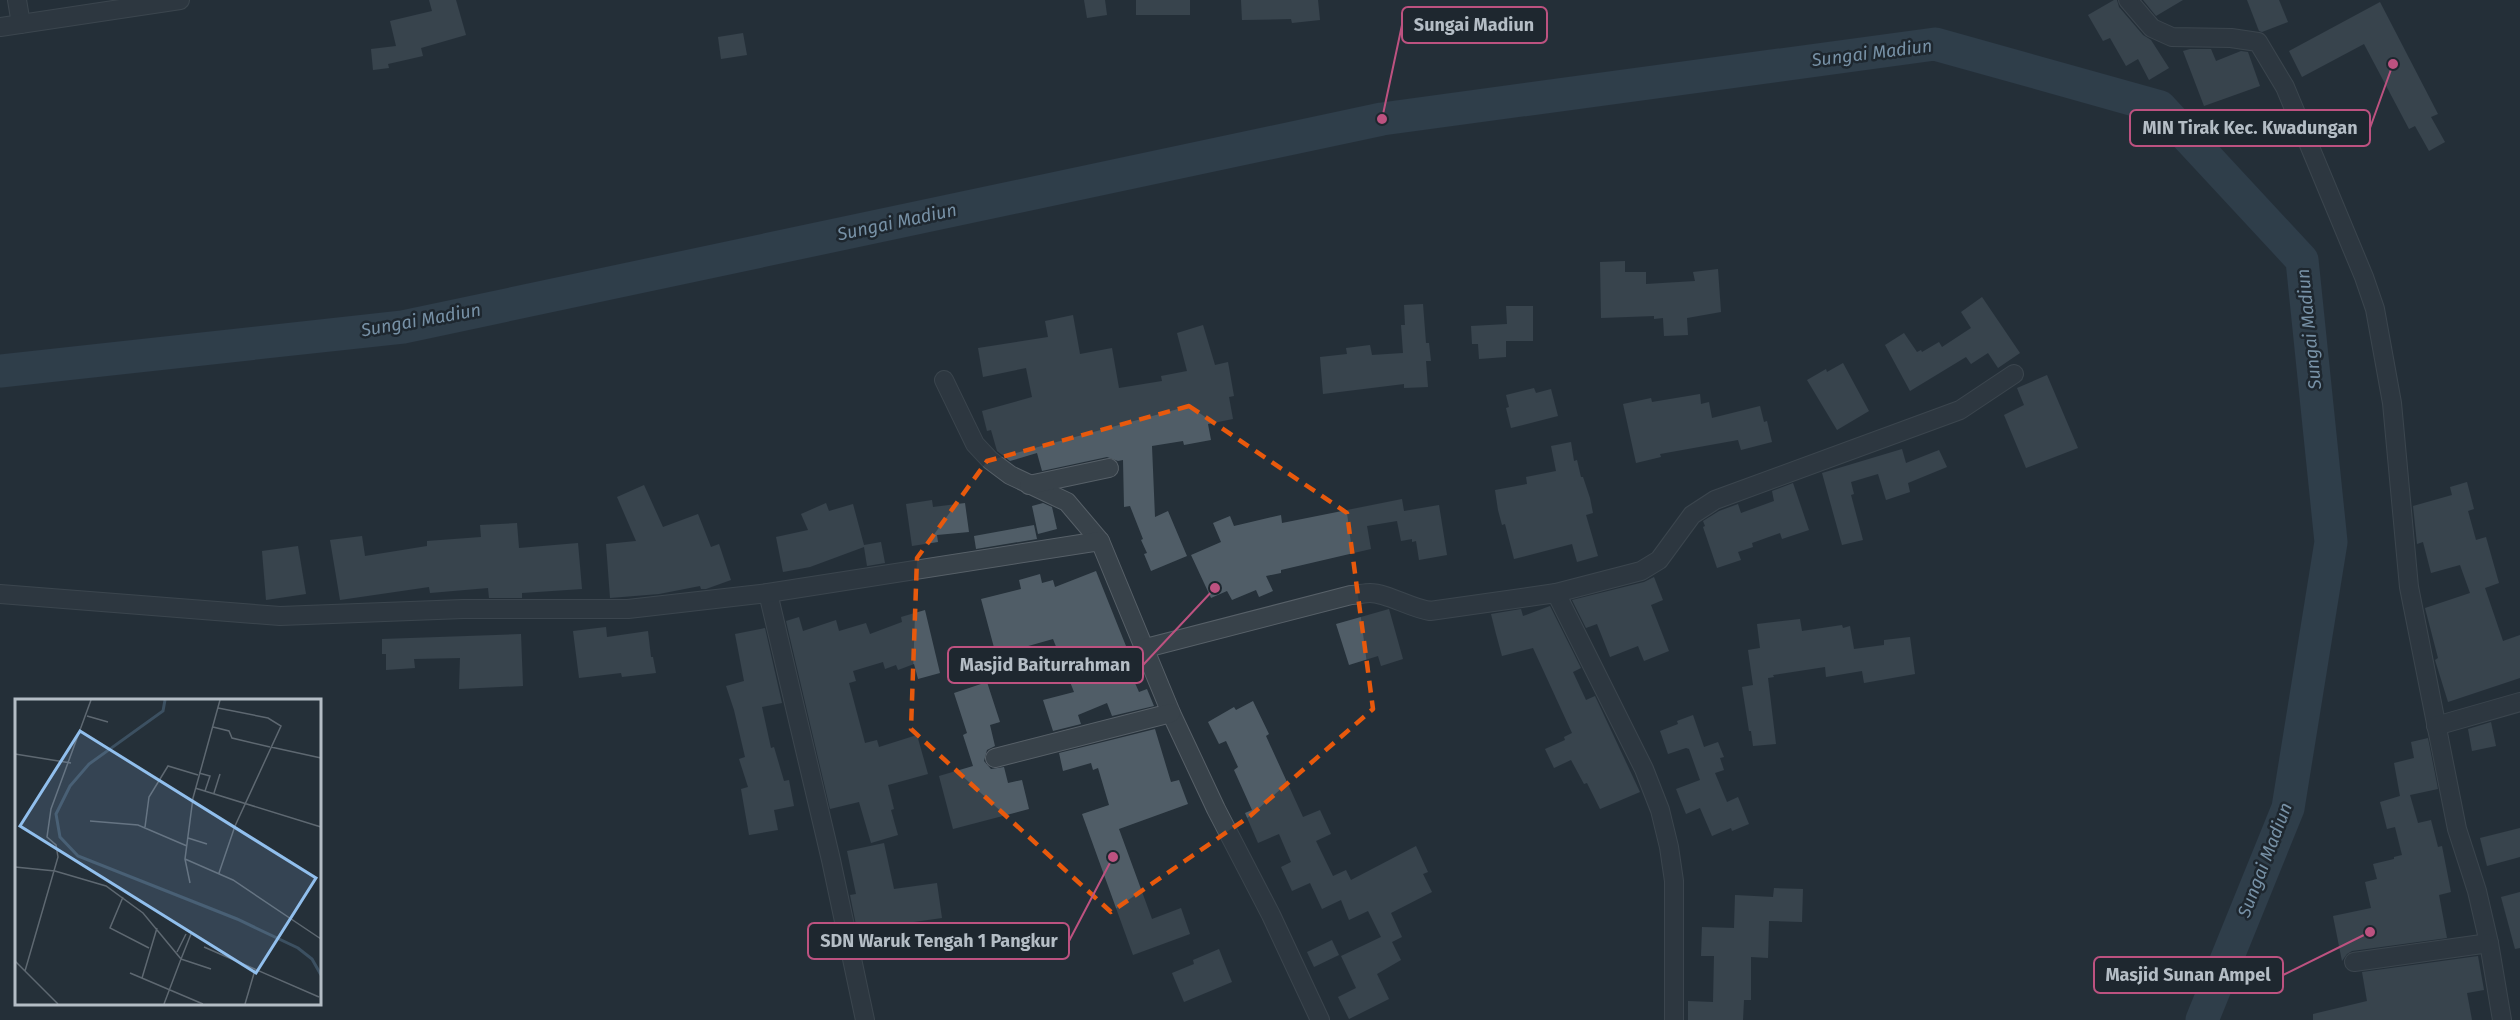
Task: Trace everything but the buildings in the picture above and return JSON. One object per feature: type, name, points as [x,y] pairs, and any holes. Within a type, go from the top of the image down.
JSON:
[{"type":"street","points":[[17,0],[21,24]]},
{"type":"street","points":[[0,27],[180,0]]},
{"type":"street","points":[[2128,0],[2152,28],[2172,37],[2231,38],[2258,42],[2285,87],[2364,277],[2374,309],[2392,403],[2409,587],[2457,829],[2477,891],[2489,943],[2502,1020]]},
{"type":"street","points":[[1146,648],[1351,596],[1371,593],[1413,608],[1430,611],[1556,593],[1641,571],[1659,560],[1692,515],[1715,500],[1960,410],[2014,374]]},
{"type":"street","points":[[944,380],[975,444],[996,465],[1028,485],[1067,502],[1100,541],[1171,713],[1320,1020]]},
{"type":"street","points":[[1028,485],[1109,468]]},
{"type":"street","points":[[0,594],[280,616],[463,609],[628,609],[768,593],[1100,541]]},
{"type":"street","points":[[768,593],[831,860],[865,1020]]},
{"type":"street","points":[[1556,593],[1621,720],[1660,810],[1670,847],[1674,880],[1674,1020]]},
{"type":"street","points":[[2436,726],[2520,702]]},
{"type":"street","points":[[995,758],[1171,713]]},
{"type":"street","points":[[2354,963],[2489,943]]},
{"type":"highlighted area","points":[[1189,406],[1347,513],[1373,709],[1250,816],[1111,912],[911,729],[917,558],[987,461]]},
{"type":"waterway","name":"Sungai Madiun","points":[[0,371],[403,327],[1382,119],[1935,44],[2160,107],[2302,260],[2331,542],[2288,808],[2202,1020]]},
{"type":"place","name":"MIN Tirak Kec. Kwadungan","points":[[2393,64]]},
{"type":"place","name":"Sungai Madiun","points":[[1382,119]]},
{"type":"place","name":"Masjid Baiturrahman","points":[[1215,588]]},
{"type":"place","name":"SDN Waruk Tengah 1 Pangkur","points":[[1113,857]]},
{"type":"place","name":"Masjid Sunan Ampel","points":[[2370,932]]}]
